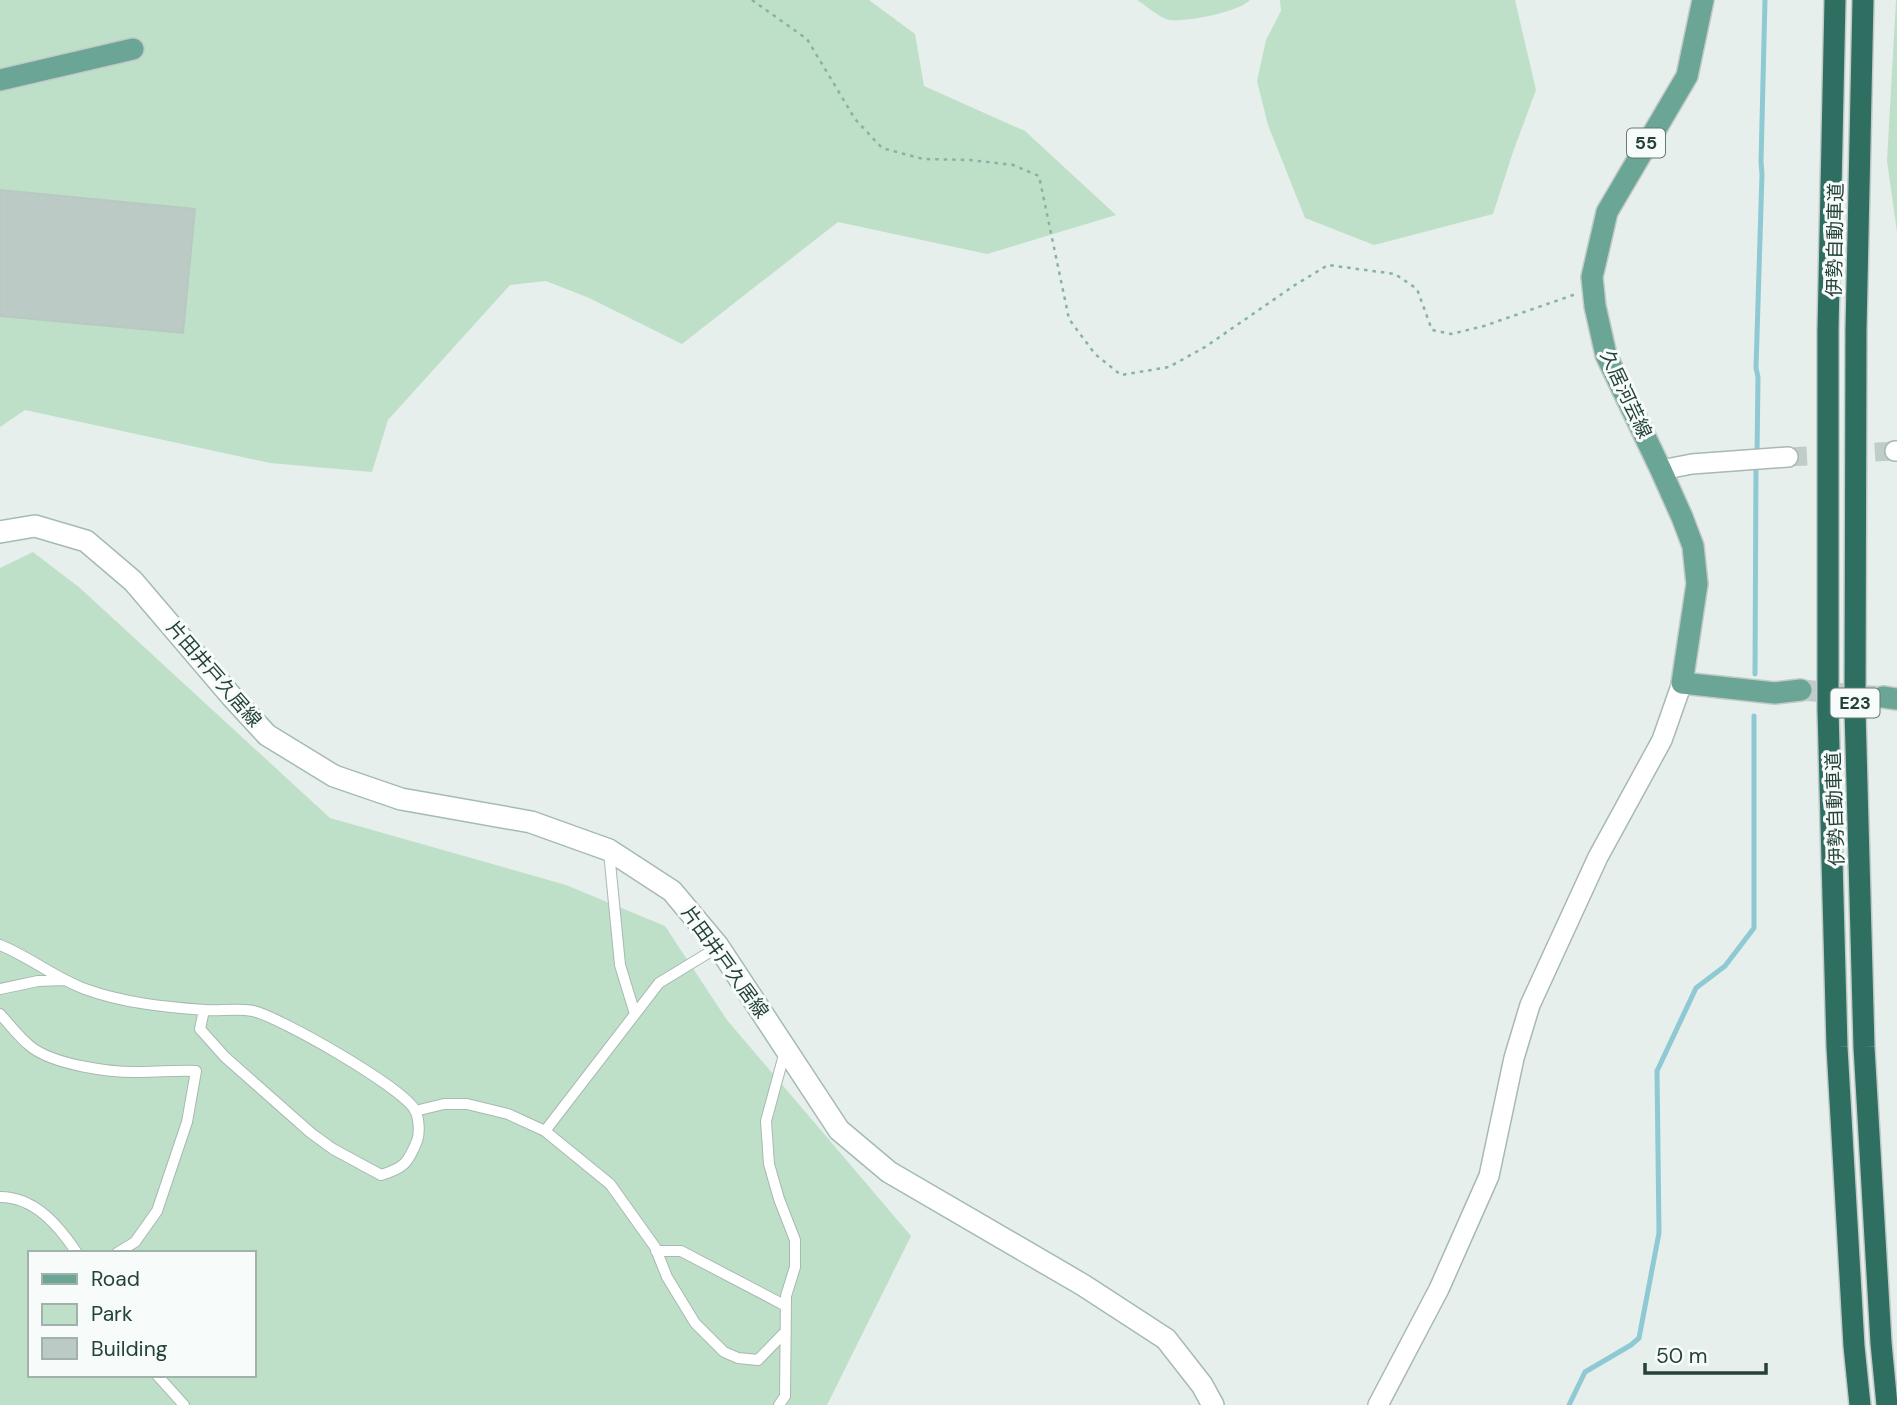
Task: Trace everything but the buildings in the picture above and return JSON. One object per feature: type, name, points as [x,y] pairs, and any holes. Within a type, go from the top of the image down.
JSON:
[{"type":"highway","name":"伊勢自動車道","points":[[1835,0],[1828,330],[1828,710],[1837,1047],[1854,1346],[1860,1405]]},
{"type":"highway","name":"伊勢自動車道","points":[[1863,0],[1856,344],[1854,710],[1864,1047],[1880,1329],[1887,1405]]},
{"type":"main road","name":"久居河芸線","points":[[1682,683],[1697,584],[1693,546],[1661,470],[1606,355],[1592,277],[1607,212],[1687,76],[1703,0]]},
{"type":"main road","points":[[0,80],[133,49]]},
{"type":"main road","name":"片田井戸久居線","points":[[0,532],[35,526],[86,541],[133,581],[267,735],[334,776],[401,799],[531,822],[609,850],[673,891],[719,946],[839,1130],[889,1172],[1083,1285],[1166,1339],[1202,1385],[1213,1405]]},
{"type":"main road","points":[[1682,683],[1775,693],[1801,690]]},
{"type":"street","points":[[1661,470],[1692,464],[1788,457]]},
{"type":"street","points":[[1378,1405],[1439,1289],[1489,1176],[1514,1058],[1530,1005],[1598,857],[1662,740],[1682,683]]},
{"type":"lane","points":[[609,850],[620,965],[635,1014]]},
{"type":"lane","points":[[0,945],[24,955],[85,989],[129,1001],[204,1010],[253,1012],[288,1026],[379,1079],[398,1093],[415,1111],[420,1135],[410,1157],[398,1170],[381,1175],[333,1149],[225,1058],[200,1029],[204,1010]]},
{"type":"lane","points":[[545,1131],[659,983],[719,946]]},
{"type":"lane","points":[[0,989],[38,981],[67,980]]},
{"type":"lane","points":[[0,1014],[31,1047],[78,1066],[125,1072],[196,1071],[187,1122],[157,1211],[135,1242],[120,1251]]},
{"type":"lane","points":[[779,1405],[785,1396],[786,1296],[795,1267],[795,1240],[769,1164],[766,1121],[786,1048]]},
{"type":"lane","points":[[415,1111],[444,1104],[467,1104],[508,1114],[545,1131],[610,1184],[656,1251],[667,1277],[695,1323],[724,1352],[738,1358],[758,1360],[786,1331]]},
{"type":"lane","points":[[0,1196],[25,1202],[41,1210],[75,1251]]},
{"type":"lane","points":[[656,1251],[681,1251],[786,1306]]},
{"type":"lane","points":[[159,1377],[184,1405]]},
{"type":"path","points":[[752,0],[807,39],[855,119],[882,148],[923,159],[971,160],[1013,165],[1039,176],[1069,319],[1095,354],[1121,375],[1169,367],[1205,347],[1328,265],[1395,274],[1417,289],[1432,330],[1451,334],[1484,326],[1592,288]]},
{"type":"green space","points":[[0,0],[869,0],[915,34],[924,86],[1025,131],[1116,215],[987,254],[838,222],[682,344],[589,298],[546,281],[510,285],[388,420],[372,472],[270,463],[25,410],[0,427]]},
{"type":"green space","points":[[1137,0],[1250,0],[1224,12],[1200,18],[1170,20]]},
{"type":"green space","points":[[1280,0],[1515,0],[1536,90],[1493,214],[1374,245],[1305,218],[1268,125],[1257,81],[1266,40],[1281,11]]},
{"type":"green space","points":[[1897,0],[1897,232],[1887,161]]},
{"type":"green space","points":[[33,552],[80,588],[330,818],[566,885],[665,926],[727,1020],[911,1236],[827,1405],[0,1405],[0,568]]},
{"type":"waterway","points":[[1757,454],[1756,368],[1765,0]]},
{"type":"waterway","points":[[1755,674],[1756,464]]},
{"type":"waterway","points":[[1569,1405],[1585,1372],[1639,1338],[1659,1233],[1657,1071],[1696,988],[1725,966],[1754,928],[1754,716]]},
{"type":"tunnel","points":[[1788,457],[1895,451]]},
{"type":"tunnel","points":[[1801,690],[1883,697]]}]
